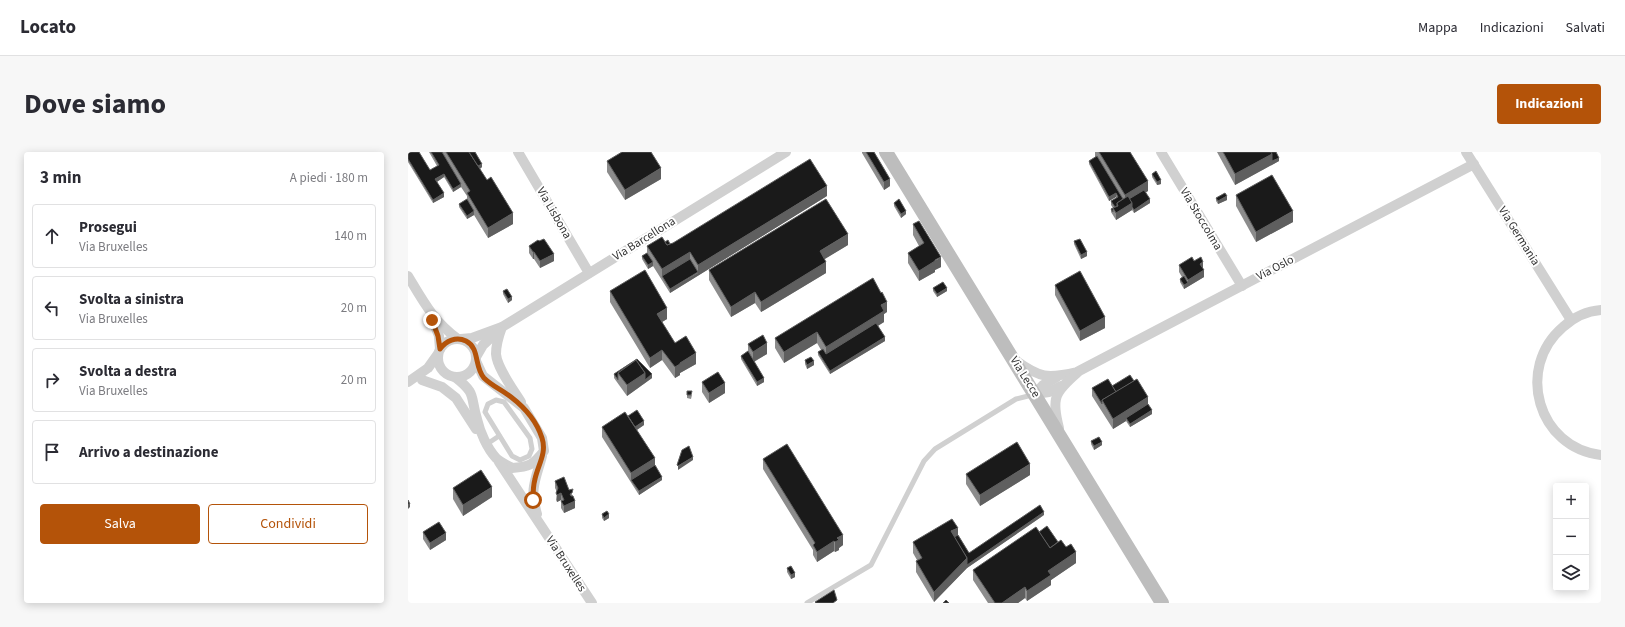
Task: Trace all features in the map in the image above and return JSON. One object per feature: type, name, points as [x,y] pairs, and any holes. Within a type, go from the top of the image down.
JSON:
[{"type":"main road","name":"Via Lecce","points":[[886,152],[1162,603]]},
{"type":"street","name":"Via Lisbona","points":[[518,152],[589,273]]},
{"type":"street","name":"Via Barcellona","points":[[476,359],[482,345],[502,327],[786,152]]},
{"type":"street","name":"Via Stoccolma","points":[[1161,152],[1242,286]]},
{"type":"street","name":"Via Germania","points":[[1466,152],[1572,320]]},
{"type":"street","name":"Via Oslo","points":[[1035,394],[1043,385],[1059,382],[1474,164]]},
{"type":"street","name":"Via Bruxelles","points":[[408,276],[425,304],[444,329],[472,345],[483,376],[527,412]]},
{"type":"street","name":"Via Bruxelles","points":[[425,304],[438,336],[439,366],[467,386],[473,397],[476,418],[485,440]]},
{"type":"street","points":[[1601,310],[1594,311],[1572,320],[1553,336],[1541,357],[1536,381],[1540,405],[1550,426],[1568,443],[1590,454],[1601,455]]},
{"type":"street","name":"Via Barcellona","points":[[460,339],[472,338],[502,327]]},
{"type":"street","name":"Via Bruxelles","points":[[502,327],[496,355],[500,366],[542,438],[544,451],[535,478],[533,500],[540,525]]},
{"type":"street","points":[[408,382],[428,368],[439,351],[448,341],[460,339]]},
{"type":"street","points":[[1012,357],[1028,369],[1041,376],[1059,382],[1054,411],[1062,439]]},
{"type":"street","points":[[408,382],[466,375],[471,372],[476,359]]},
{"type":"street","name":"Via Bruxelles","points":[[422,380],[442,387],[456,398],[592,603]]},
{"type":"street","name":"Via Bruxelles","points":[[496,458],[512,468],[527,467],[536,462],[544,451]]},
{"type":"lane","points":[[806,603],[871,565],[924,461],[935,449],[1016,400],[1035,394]]},
{"type":"lane","points":[[496,400],[504,402],[519,422],[530,438],[532,448],[529,456],[520,460],[512,456],[485,412],[488,404],[496,400]]},
{"type":"lane","points":[[519,422],[527,412]]},
{"type":"lane","points":[[485,440],[499,436]]},
{"type":"building","points":[[408,152],[419,152],[430,170],[439,165],[431,152],[442,152],[461,184],[453,189],[444,174],[435,179],[444,193],[433,200],[408,159]]},
{"type":"building","points":[[446,152],[469,152],[487,180],[491,177],[513,213],[488,228],[467,193],[470,191]]},
{"type":"building","points":[[469,152],[475,152],[482,164],[478,166]]},
{"type":"building","points":[[622,152],[651,152],[661,168],[625,190],[607,161]]},
{"type":"building","points":[[866,152],[874,152],[890,179],[884,182]]},
{"type":"building","points":[[1099,152],[1130,152],[1148,181],[1125,195]]},
{"type":"building","points":[[1223,152],[1271,152],[1272,154],[1235,174]]},
{"type":"building","points":[[1271,152],[1276,152],[1279,158],[1272,161]]},
{"type":"building","points":[[1097,156],[1123,199],[1117,203],[1117,206],[1115,207],[1111,201],[1118,197],[1116,193],[1109,197],[1089,161]]},
{"type":"building","points":[[810,159],[827,186],[698,265],[690,252],[662,269],[647,246],[662,237],[667,245],[673,243]]},
{"type":"building","points":[[1156,171],[1161,180],[1157,182],[1152,174]]},
{"type":"building","points":[[1272,175],[1293,211],[1256,232],[1236,195]]},
{"type":"building","points":[[1144,190],[1150,199],[1134,210],[1129,199]]},
{"type":"building","points":[[1225,193],[1227,196],[1218,201],[1216,198]]},
{"type":"building","points":[[1128,196],[1132,203],[1116,213],[1113,208],[1118,206],[1117,203]]},
{"type":"building","points":[[467,199],[474,211],[467,216],[459,204]]},
{"type":"building","points":[[826,199],[848,234],[820,251],[826,262],[761,302],[755,292],[731,307],[709,270]]},
{"type":"building","points":[[899,199],[906,211],[901,214],[894,203]]},
{"type":"building","points":[[919,221],[941,257],[919,271],[908,253],[924,243],[913,224]]},
{"type":"building","points":[[544,239],[554,254],[540,261],[529,246],[538,240]]},
{"type":"building","points":[[1080,239],[1087,252],[1081,255],[1074,241]]},
{"type":"building","points":[[668,240],[670,244],[667,245],[665,242]]},
{"type":"building","points":[[647,253],[653,262],[648,265],[642,256]]},
{"type":"building","points":[[1192,257],[1194,261],[1201,257],[1203,262],[1200,264],[1204,270],[1188,280],[1179,265]]},
{"type":"building","points":[[690,259],[698,272],[670,289],[662,276]]},
{"type":"building","points":[[645,270],[667,308],[657,314],[675,343],[686,336],[696,353],[675,367],[662,350],[650,358],[610,291]]},
{"type":"building","points":[[1080,271],[1105,317],[1080,331],[1055,285]]},
{"type":"building","points":[[1184,276],[1188,283],[1184,285],[1180,279]]},
{"type":"building","points":[[873,278],[887,302],[881,305],[884,311],[826,347],[817,332],[784,352],[775,338]]},
{"type":"building","points":[[943,282],[947,288],[937,294],[933,288]]},
{"type":"building","points":[[507,289],[512,297],[508,299],[503,291]]},
{"type":"building","points":[[876,323],[885,337],[830,371],[818,352],[823,349],[826,354]]},
{"type":"building","points":[[763,335],[767,343],[753,352],[748,344]]},
{"type":"building","points":[[748,351],[764,378],[757,382],[741,356]]},
{"type":"building","points":[[811,357],[814,361],[807,365],[805,360]]},
{"type":"building","points":[[637,359],[652,374],[645,380],[645,373],[636,360],[618,373],[618,380],[614,374]]},
{"type":"building","points":[[636,360],[645,373],[627,385],[618,373]]},
{"type":"building","points":[[718,372],[725,383],[709,393],[702,382]]},
{"type":"building","points":[[1130,375],[1134,381],[1116,392],[1112,386]]},
{"type":"building","points":[[1108,379],[1116,392],[1102,400],[1102,404],[1092,388]]},
{"type":"building","points":[[1137,379],[1148,397],[1113,419],[1102,400]]},
{"type":"building","points":[[687,391],[692,391],[691,395],[687,395]]},
{"type":"building","points":[[1148,404],[1152,410],[1130,424],[1126,418]]},
{"type":"building","points":[[637,410],[644,421],[635,427],[628,416]]},
{"type":"building","points":[[625,412],[655,458],[631,473],[602,427]]},
{"type":"building","points":[[1099,437],[1102,442],[1094,446],[1091,441]]},
{"type":"building","points":[[1017,442],[1030,464],[980,495],[966,474]]},
{"type":"building","points":[[787,444],[843,535],[837,538],[839,540],[834,541],[817,552],[813,545],[815,543],[763,459]]},
{"type":"building","points":[[689,446],[693,457],[678,466],[677,465],[682,450]]},
{"type":"building","points":[[655,465],[662,477],[639,491],[631,480]]},
{"type":"building","points":[[481,470],[492,487],[463,505],[453,488]]},
{"type":"building","points":[[564,477],[569,490],[573,489],[572,493],[570,494],[573,496],[575,501],[564,506],[561,501],[564,500],[561,493],[557,495],[556,493],[558,488],[555,481]]},
{"type":"building","points":[[1040,505],[1044,512],[967,565],[967,558],[954,537],[958,535],[969,553]]},
{"type":"building","points":[[607,511],[609,514],[604,518],[602,514]]},
{"type":"building","points":[[952,519],[958,528],[951,531],[967,558],[934,592],[916,561],[922,558],[913,542]]},
{"type":"building","points":[[439,522],[446,533],[430,543],[423,532]]},
{"type":"building","points":[[1047,526],[1058,542],[1050,548],[1039,532]]},
{"type":"building","points":[[1036,527],[1050,548],[1061,540],[1066,547],[1071,544],[1076,552],[1048,571],[1051,575],[1027,591],[1025,587],[1002,603],[995,603],[973,570]]},
{"type":"building","points":[[791,566],[795,573],[791,575],[787,568]]},
{"type":"building","points":[[834,590],[837,600],[833,603],[815,602]]},
{"type":"route","points":[[432,320],[438,336],[440,349],[443,344],[453,339],[461,339],[472,345],[475,350],[476,361],[483,376],[491,384],[511,397],[524,408],[536,426],[542,438],[544,451],[535,478],[533,500]]}]
